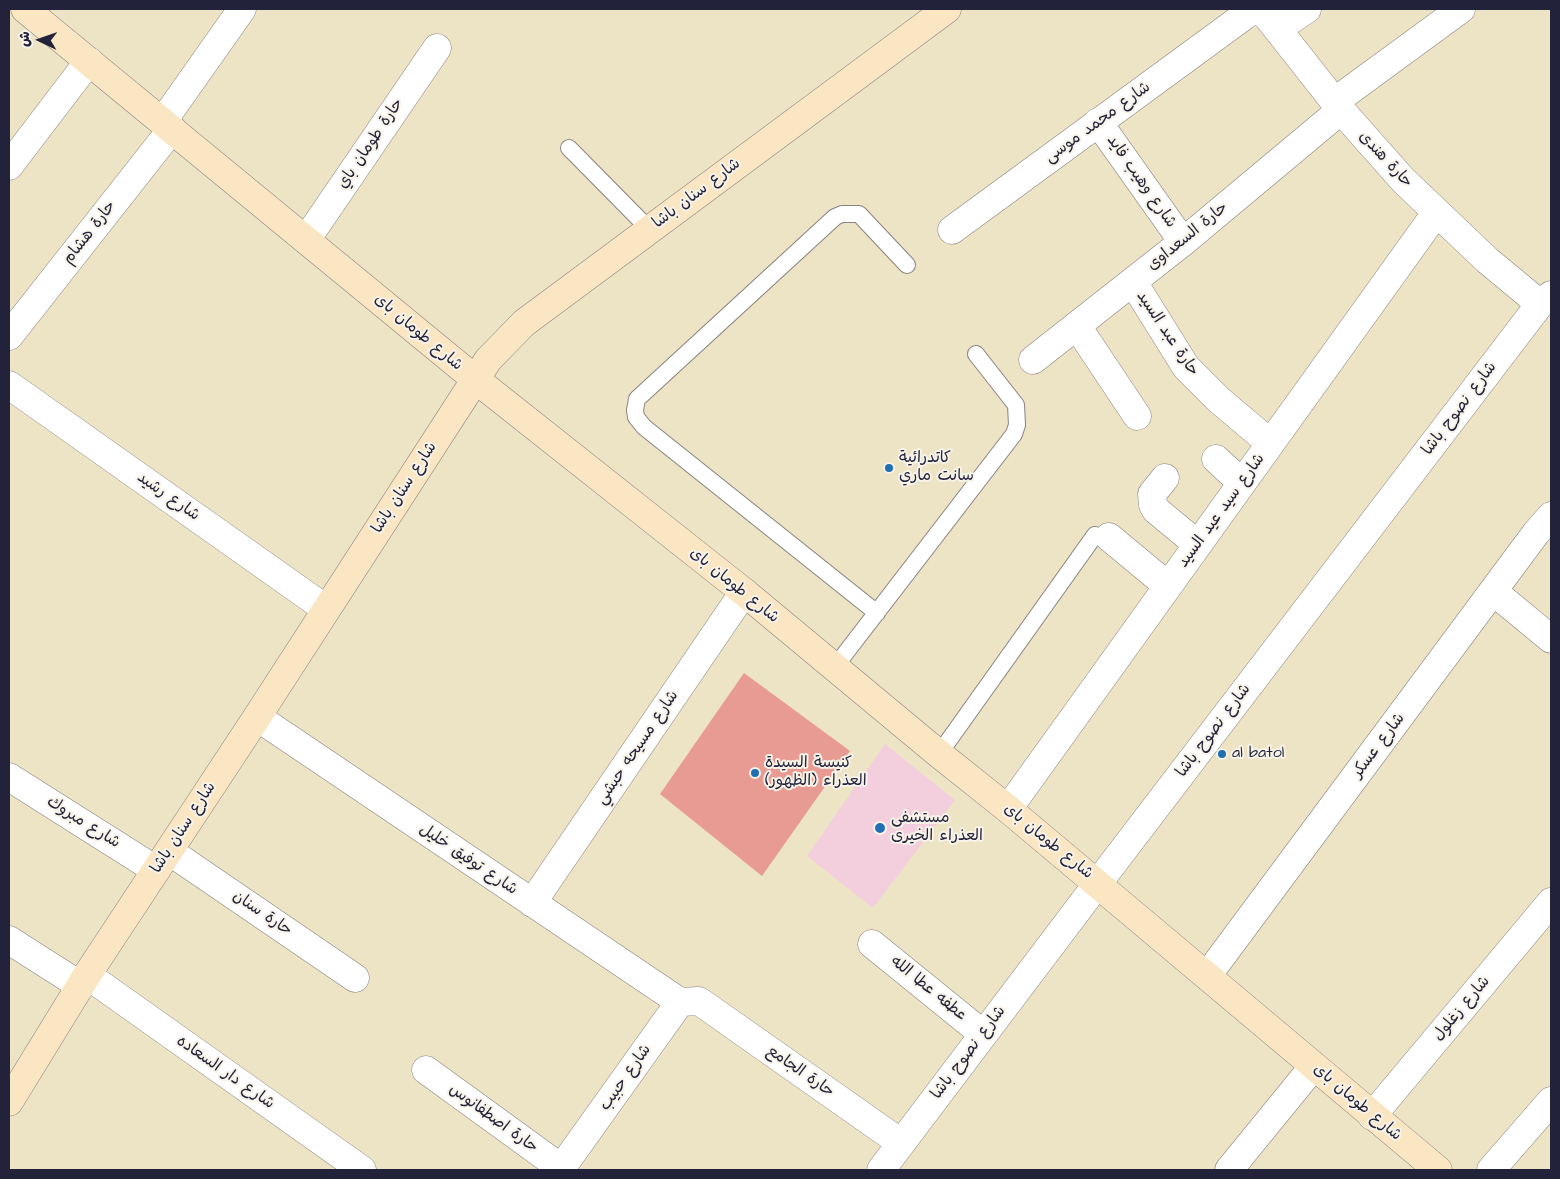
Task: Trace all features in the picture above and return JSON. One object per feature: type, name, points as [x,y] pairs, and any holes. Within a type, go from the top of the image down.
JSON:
[{"type":"street","name":"شارع طومان باى","points":[[24,9],[475,379],[744,592],[939,754],[1008,808],[1313,1067],[1438,1170]]},
{"type":"street","name":"حارة هشام","points":[[9,336],[167,125],[242,9]]},
{"type":"street","name":"شارع سنان باشا","points":[[9,1102],[84,980],[488,360],[524,323],[946,9]]},
{"type":"street","points":[[1277,29],[1307,9]]},
{"type":"street","name":"حارة السعداوى","points":[[1032,360],[1183,242],[1337,106],[1461,9]]},
{"type":"street","name":"حارة هندى","points":[[1244,16],[1249,12],[1261,12],[1277,29],[1337,106],[1403,180],[1487,260],[1546,300]]},
{"type":"street","name":"شارع محمد موسى","points":[[952,230],[1244,16]]},
{"type":"street","name":"حارة طومان باي","points":[[306,240],[437,48]]},
{"type":"street","points":[[9,166],[89,62]]},
{"type":"street","name":"شارع وهيب فايد","points":[[1098,122],[1183,242]]},
{"type":"street","name":"شارع سيد عيد السيد","points":[[1008,808],[1270,443],[1331,339],[1436,213]]},
{"type":"street","name":"حارة عبد السيد","points":[[1133,282],[1186,367],[1219,400],[1270,443]]},
{"type":"street","name":"شارع نصوح باشا","points":[[881,1170],[1098,883],[1546,300]]},
{"type":"street","points":[[1077,326],[1137,416]]},
{"type":"street","name":"شارع رشيد","points":[[9,385],[326,609]]},
{"type":"street","points":[[1216,459],[1242,483]]},
{"type":"street","points":[[1166,478],[1152,494],[1152,505],[1198,544]]},
{"type":"street","name":"شارع عسكر","points":[[1207,976],[1551,516]]},
{"type":"street","points":[[1102,536],[1168,586]]},
{"type":"street","name":"شارع مسيحه حبشي","points":[[532,902],[744,592]]},
{"type":"street","points":[[1494,592],[1551,639]]},
{"type":"street","name":"شارع توفيق خليل","points":[[257,717],[532,902],[689,1002]]},
{"type":"street","name":"شارع مبروك","points":[[9,777],[163,860]]},
{"type":"street","name":"حارة سنان","points":[[163,860],[355,978]]},
{"type":"street","name":"شارع زغلول","points":[[1372,1116],[1551,902]]},
{"type":"street","name":"شارع دار السعاده","points":[[9,940],[84,980],[362,1170]]},
{"type":"street","name":"عطفه عطا الله","points":[[872,944],[983,1034]]},
{"type":"street","name":"حارة الجامع","points":[[689,1002],[901,1143]]},
{"type":"street","name":"شارع حبيب","points":[[561,1169],[689,1002]]},
{"type":"street","points":[[1229,1170],[1313,1067]]},
{"type":"street","name":"حارة اصطفانوس","points":[[426,1070],[561,1169]]},
{"type":"street","points":[[1491,1170],[1551,1102]]},
{"type":"lane","points":[[569,148],[649,230]]},
{"type":"lane","points":[[876,613],[644,427],[636,417],[635,410],[637,399],[835,217],[842,214],[859,214],[907,265]]},
{"type":"lane","points":[[834,668],[1014,434],[1017,425],[1016,405],[976,354]]},
{"type":"lane","points":[[939,754],[1102,536]]},
{"type":"shaded area","name":"مستشفى العذراء الخيرى","points":[[885,744],[955,800],[873,908],[807,856]]},
{"type":"building","name":"كنيسة السيدة العذراء (الظهور)","points":[[744,673],[850,751],[762,876],[660,794]]},
{"type":"place","name":"كاتدرائية سانت ماري","points":[[889,468]]},
{"type":"place","name":"al batol","points":[[1222,754]]},
{"type":"place","name":"كنيسة السيدة العذراء (الظهور)","points":[[755,773]]},
{"type":"place","name":"مستشفى العذراء الخيرى","points":[[880,828]]}]
